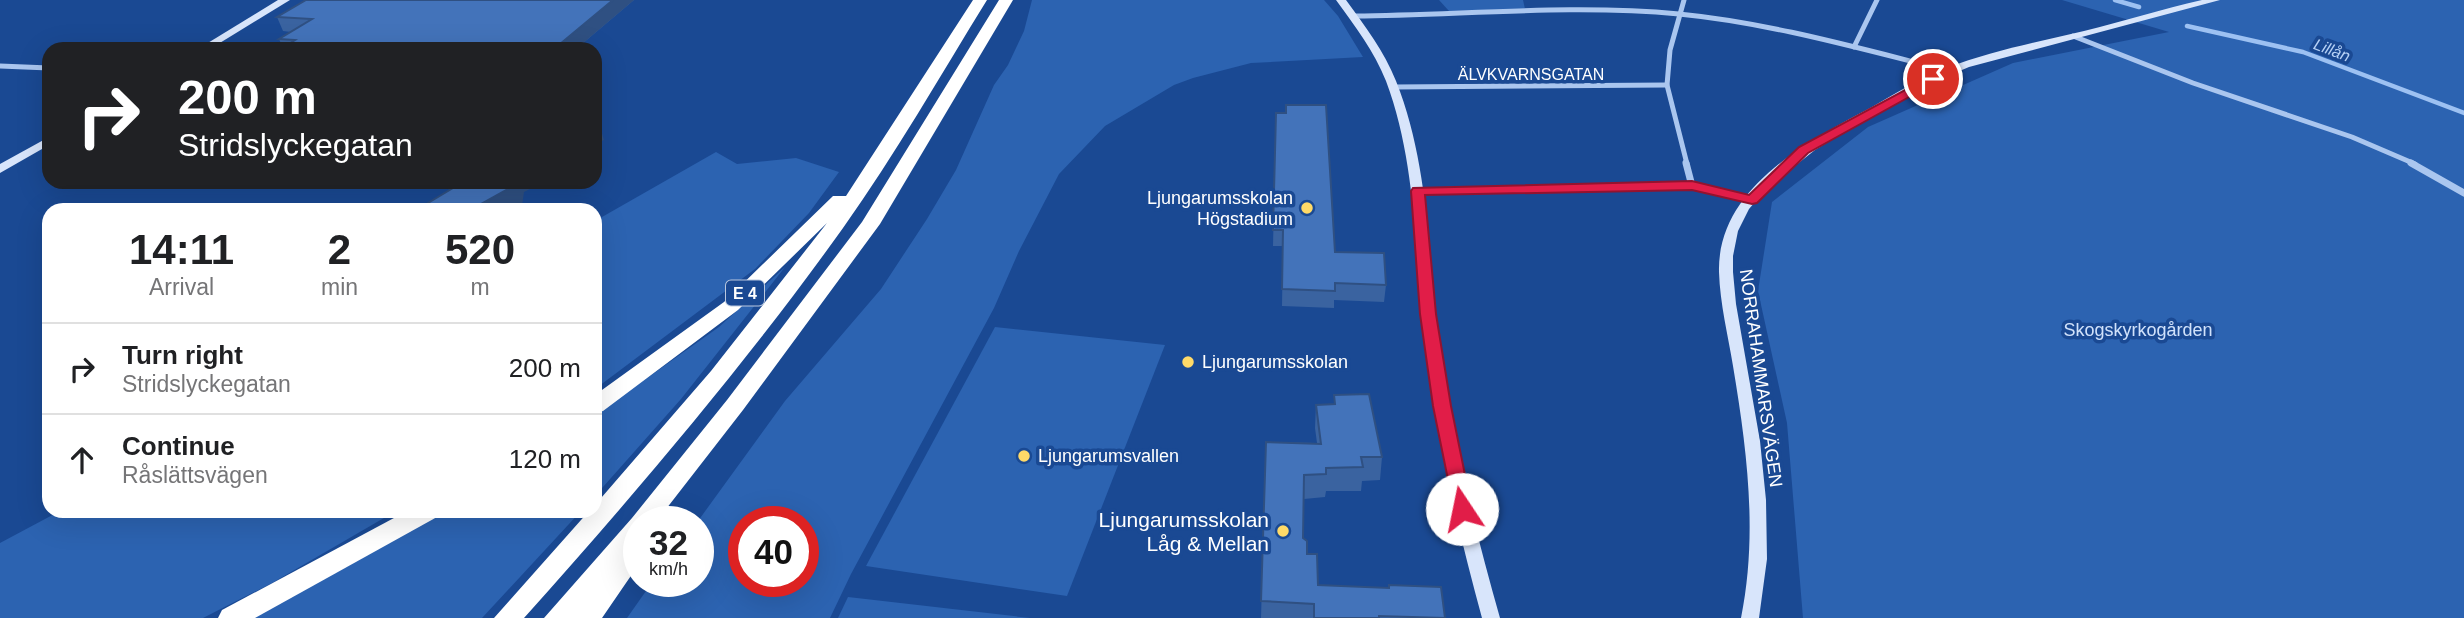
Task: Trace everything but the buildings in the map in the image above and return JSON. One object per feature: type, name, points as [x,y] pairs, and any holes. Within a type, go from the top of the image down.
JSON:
[{"type":"highway","name":"E 4","points":[[602,401],[730,306],[789,252],[878,161],[981,0]]},
{"type":"highway","points":[[665,506],[735,405],[870,224],[1006,0]]},
{"type":"highway","points":[[602,515],[728,365],[831,231],[878,161]]},
{"type":"highway","points":[[654,506],[735,405]]},
{"type":"highway","points":[[232,618],[415,518]]},
{"type":"highway","points":[[508,618],[599,518]]},
{"type":"highway","points":[[558,618],[623,543]]},
{"type":"highway","points":[[587,618],[623,567]]},
{"type":"street","points":[[215,42],[285,0]]},
{"type":"street","points":[[1341,0],[1355,16],[1384,62],[1406,122],[1418,191],[1424,281],[1442,406],[1462,509],[1491,618]]},
{"type":"street","points":[[1684,0],[1670,50],[1667,85],[1692,186]]},
{"type":"street","points":[[1854,47],[1877,0]]},
{"type":"street","name":"NORRAHAMMARSVÄGEN","points":[[1750,618],[1760,554],[1759,497],[1743,381],[1731,320],[1726,257],[1734,223],[1752,200],[1804,150],[1950,71],[2215,0]]},
{"type":"street","points":[[1355,16],[1601,11],[1680,14],[1789,32],[1950,71]]},
{"type":"street","points":[[2073,36],[2193,84],[2366,140],[2398,154],[2464,193]]},
{"type":"street","points":[[0,66],[42,68]]},
{"type":"street","name":"ÄLVKVARNSGATAN","points":[[1394,87],[1667,85]]},
{"type":"street","points":[[0,169],[42,144]]},
{"type":"street","points":[[1418,191],[1692,186],[1752,200]]},
{"type":"green space","points":[[1032,0],[1324,0],[1338,16],[1363,57],[1251,63],[1174,85],[1105,126],[1059,174],[1019,251],[994,308],[830,618],[627,618],[642,597],[714,597],[714,506],[709,506],[785,401],[881,289],[956,170],[994,85],[1008,65],[1024,31]]},
{"type":"green space","points":[[1439,0],[1523,0],[1525,9],[1449,11]]},
{"type":"green space","name":"Skogskyrkogården","points":[[2062,0],[2464,0],[2464,618],[1803,618],[1787,423],[1758,291],[1772,202],[1868,127],[2013,63],[2169,32]]},
{"type":"green space","points":[[716,152],[737,164],[796,158],[839,172],[809,213],[755,269],[602,384],[602,217]]},
{"type":"green space","points":[[785,267],[681,399],[602,488],[602,410],[719,327]]},
{"type":"green space","name":"Ljungarumsvallen","points":[[995,327],[1165,345],[1067,596],[866,566]]},
{"type":"green space","points":[[47,518],[384,518],[272,583],[203,618],[0,618],[0,543]]},
{"type":"green space","points":[[431,518],[575,518],[482,618],[248,618],[350,565]]},
{"type":"green space","points":[[848,597],[1030,618],[838,618]]},
{"type":"waterway","name":"Lillån","points":[[2115,0],[2139,7]]},
{"type":"waterway","name":"Lillån","points":[[2187,26],[2303,52],[2464,113]]},
{"type":"place","name":"Ljungarumsskolan Högstadium","points":[[1307,208]]},
{"type":"place","name":"Ljungarumsskolan","points":[[1188,362]]},
{"type":"place","name":"Ljungarumsvallen","points":[[1024,456]]},
{"type":"place","name":"Ljungarumsskolan Låg & Mellan","points":[[1283,531]]},
{"type":"route","points":[[1462,509],[1428,314],[1418,191],[1692,186],[1752,200],[1804,150],[1933,79]]}]
